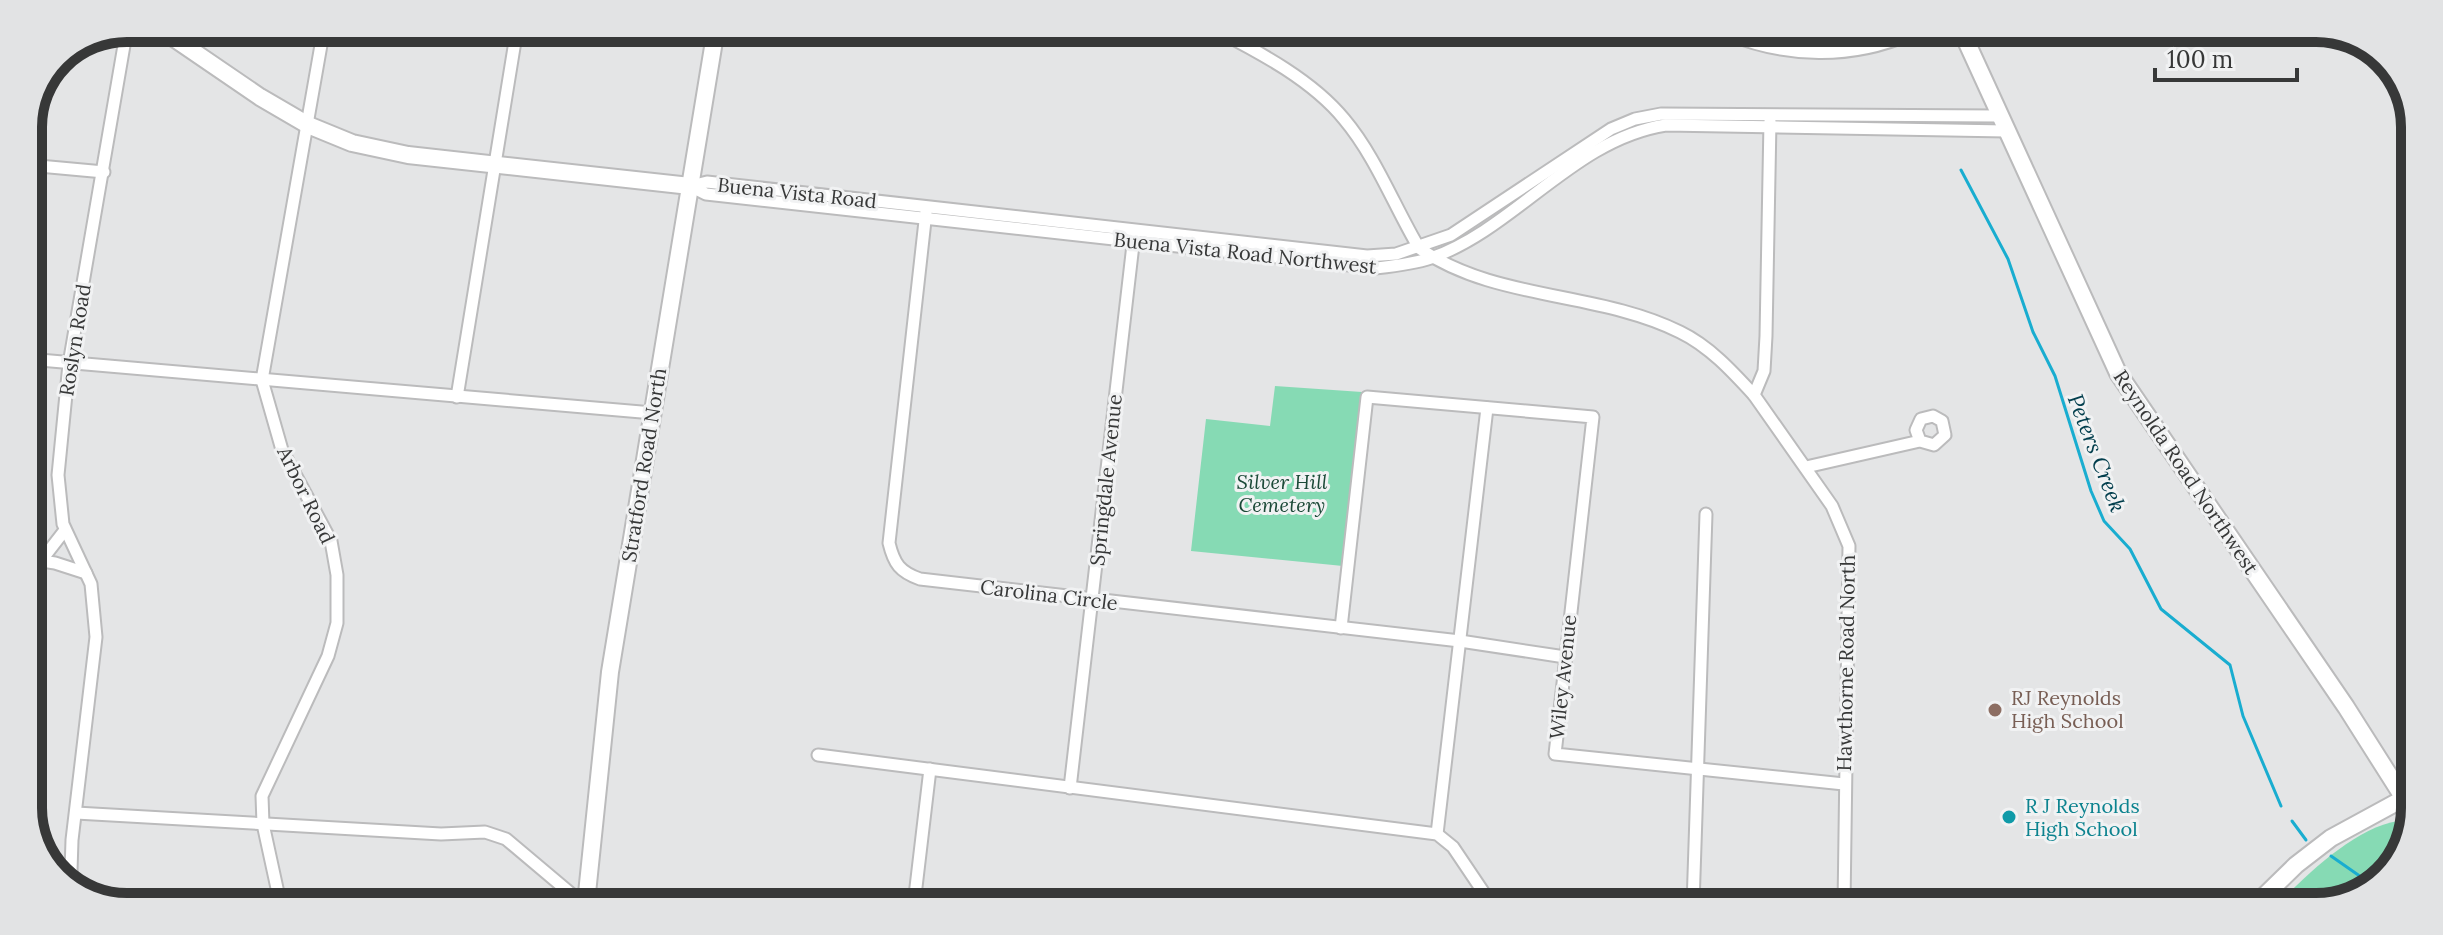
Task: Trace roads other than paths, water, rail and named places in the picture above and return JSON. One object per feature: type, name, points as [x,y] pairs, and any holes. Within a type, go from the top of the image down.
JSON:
[{"type":"main road","name":"Buena Vista Road","points":[[181,42],[308,125],[379,151],[690,186]]},
{"type":"main road","name":"Stratford Road North","points":[[585,893],[610,672],[714,42]]},
{"type":"main road","points":[[1761,42],[1817,51],[1860,48],[1878,42]]},
{"type":"main road","name":"Reynolda Road Northwest","points":[[1966,42],[2118,373],[2401,790]]},
{"type":"main road","points":[[2267,893],[2296,865],[2331,838],[2401,804]]},
{"type":"street","name":"Roslyn Road","points":[[73,873],[76,813],[96,637],[96,606],[86,573],[65,530],[58,502],[58,475],[69,364],[125,42]]},
{"type":"street","name":"Arbor Road","points":[[278,893],[263,824],[264,788],[331,648],[338,606],[331,541],[282,450],[262,380],[322,42]]},
{"type":"street","points":[[457,397],[515,42]]},
{"type":"street","points":[[1236,42],[1308,85],[1331,105],[1360,142],[1419,248]]},
{"type":"street","name":"Buena Vista Road Northwest","points":[[1419,248],[1451,235],[1611,129],[1635,119],[1661,114],[1770,120],[2002,123]]},
{"type":"street","points":[[1754,395],[1764,371],[1770,120]]},
{"type":"street","name":"Buena Vista Road Northwest","points":[[1134,237],[1361,267],[1397,266],[1432,257],[1465,240],[1622,136],[1666,125],[1770,120]]},
{"type":"street","points":[[42,166],[104,172]]},
{"type":"street","name":"Buena Vista Road","points":[[690,186],[707,182],[926,213],[1134,237],[1367,256],[1419,248]]},
{"type":"street","name":"Carolina Circle","points":[[926,213],[889,543],[893,561],[903,573],[920,579],[1460,641],[1565,657]]},
{"type":"street","name":"Springdale Avenue","points":[[1070,788],[1134,237]]},
{"type":"street","name":"Hawthorne Road North","points":[[1419,248],[1432,257],[1475,275],[1634,315],[1680,332],[1716,357],[1754,395],[1832,506],[1849,546],[1844,893]]},
{"type":"street","points":[[42,361],[653,413]]},
{"type":"street","points":[[1341,628],[1367,397],[1487,408],[1437,834]]},
{"type":"street","name":"Wiley Avenue","points":[[1487,408],[1593,417],[1555,754],[1844,784]]},
{"type":"street","points":[[1806,467],[1920,441]]},
{"type":"street","points":[[1693,893],[1706,514]]},
{"type":"street","points":[[42,560],[65,530]]},
{"type":"street","points":[[42,561],[86,573]]},
{"type":"street","points":[[818,755],[1437,834],[1453,847],[1484,893]]},
{"type":"street","points":[[915,893],[930,769]]},
{"type":"street","points":[[76,813],[496,835],[573,893]]},
{"type":"waterway","name":"Peters Creek","points":[[1961,170],[2008,259],[2033,332],[2055,376],[2091,491],[2104,521],[2130,549],[2161,609],[2230,665],[2243,716],[2281,806]]},
{"type":"waterway","name":"Peters Creek","points":[[2292,821],[2306,840]]},
{"type":"waterway","name":"Peters Creek","points":[[2331,856],[2363,879]]},
{"type":"place","name":"RJ Reynolds High School","points":[[1995,710]]},
{"type":"place","name":"R J Reynolds High School","points":[[2009,817]]},
{"type":"park label","name":"Silver Hill Cemetery","points":[[1282,494]]}]
